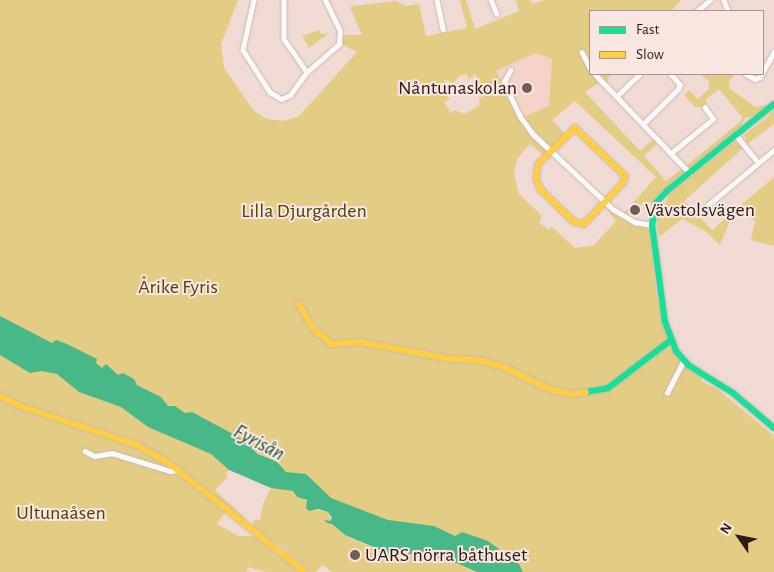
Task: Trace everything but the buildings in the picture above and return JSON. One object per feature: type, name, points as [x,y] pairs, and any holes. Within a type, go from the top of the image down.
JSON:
[{"type":"street","points":[[254,0],[243,50],[270,92],[276,98],[285,98],[307,72],[340,42],[338,27],[325,0]]},
{"type":"street","points":[[284,0],[284,39],[307,72]]},
{"type":"street","points":[[437,0],[443,29]]},
{"type":"street","points":[[491,0],[497,14]]},
{"type":"street","points":[[698,10],[710,0]]},
{"type":"street","points":[[582,52],[589,66]]},
{"type":"street","points":[[764,70],[774,52]]},
{"type":"street","points":[[511,70],[506,81],[520,116],[550,151],[605,202],[627,218],[652,224]]},
{"type":"street","points":[[596,75],[618,95],[690,172]]},
{"type":"street","points":[[618,95],[639,75]]},
{"type":"street","points":[[644,123],[678,89],[680,85],[671,75]]},
{"type":"street","points":[[748,75],[755,79],[761,75]]},
{"type":"street","points":[[774,104],[690,172],[656,203],[652,224],[658,285],[671,340],[683,361],[745,402],[774,428]]},
{"type":"street","points":[[671,153],[713,119],[705,108]]},
{"type":"street","points":[[571,130],[580,130],[624,173],[623,184],[605,202],[584,224],[574,222],[537,185],[538,164],[571,130]]},
{"type":"street","points":[[736,135],[758,162]]},
{"type":"street","points":[[702,210],[774,150]]},
{"type":"street","points":[[299,304],[312,327],[331,344],[360,342],[451,359],[479,360],[504,367],[549,389],[573,394],[608,388],[671,340]]},
{"type":"street","points":[[667,393],[683,361]]},
{"type":"street","points":[[0,396],[20,406],[137,445],[177,470],[239,522],[280,549],[305,572]]},
{"type":"street","points":[[85,451],[95,456],[112,454],[170,471],[177,470]]},
{"type":"shaded area","name":"Nåntunaskolan","points":[[535,53],[552,59],[549,106],[519,120],[495,71]]},
{"type":"shaded area","points":[[0,316],[52,343],[56,340],[97,359],[96,363],[102,368],[106,364],[118,375],[123,373],[134,379],[137,385],[161,397],[168,406],[175,406],[185,413],[192,412],[233,434],[251,445],[257,454],[276,461],[286,472],[306,474],[331,498],[388,520],[434,526],[455,536],[462,532],[488,541],[519,564],[523,572],[477,572],[445,558],[434,558],[423,553],[392,555],[345,535],[324,520],[330,521],[332,518],[328,512],[318,509],[309,511],[306,508],[307,500],[297,497],[293,491],[271,488],[229,470],[211,454],[148,427],[121,407],[79,392],[57,374],[41,371],[30,373],[0,355]]},
{"type":"green space","name":"Årike Fyris","points":[[0,0],[238,0],[221,44],[224,68],[254,111],[267,119],[284,121],[299,116],[357,52],[341,44],[342,35],[362,35],[350,7],[353,6],[396,1],[405,6],[419,4],[426,36],[467,28],[460,0],[466,0],[475,29],[519,11],[516,0],[531,0],[532,4],[544,0],[681,0],[672,10],[589,10],[589,75],[610,75],[607,82],[600,82],[585,92],[640,151],[655,138],[659,142],[644,156],[666,181],[683,168],[685,173],[654,202],[640,205],[629,215],[623,214],[656,177],[575,101],[552,120],[568,137],[543,155],[530,144],[517,159],[514,174],[519,194],[542,216],[539,222],[548,230],[552,227],[575,248],[594,245],[616,221],[604,206],[623,219],[650,229],[656,292],[663,320],[677,358],[700,375],[702,382],[716,388],[774,436],[774,572],[503,572],[371,527],[240,454],[226,474],[228,477],[215,490],[246,519],[242,521],[226,511],[217,524],[239,536],[254,536],[282,553],[299,572],[266,572],[248,567],[246,572],[0,572]],"holes":[[[535,53],[552,59],[549,106],[519,119],[496,71]],[[475,73],[484,99],[479,95],[480,105],[465,114],[454,110],[451,113],[444,102],[449,100],[444,80],[449,81],[451,86],[459,76],[467,74],[469,80]]]},
{"type":"green space","points":[[319,30],[321,34],[329,33],[309,48],[302,36]]},
{"type":"green space","points":[[701,75],[734,75],[729,82],[729,88],[755,107],[772,104],[757,115],[745,118],[739,130],[690,168],[686,166],[741,121],[742,117],[719,89],[705,100],[707,103],[704,107],[695,107],[684,95],[689,90],[698,99],[709,89],[709,82]]},
{"type":"green space","points":[[774,108],[774,124],[747,144],[744,135],[767,118]]},
{"type":"green space","points":[[735,141],[743,148],[684,201],[712,230],[774,177],[774,246],[751,240],[755,221],[739,212],[730,220],[720,245],[705,231],[682,219],[659,237],[657,220],[670,193]]},
{"type":"green space","points":[[271,488],[293,490],[316,510],[328,512],[332,524],[345,535],[378,551],[423,553],[434,558],[445,558],[477,572],[332,572],[323,565],[315,572],[309,572],[282,547],[252,527],[253,520],[260,520],[263,504]]},
{"type":"traffic: fast","points":[[774,104],[667,191],[656,203],[652,225],[665,322],[676,351],[688,365],[733,393],[774,428]]},
{"type":"traffic: fast","points":[[586,392],[608,388],[671,340]]},
{"type":"traffic: slow","points":[[575,128],[625,176],[623,183],[584,224],[574,222],[541,190],[536,179],[538,164],[575,128]]},
{"type":"traffic: slow","points":[[299,304],[312,327],[331,344],[360,342],[451,359],[479,360],[504,367],[549,389],[573,394],[586,392]]},
{"type":"traffic: slow","points":[[0,396],[20,406],[137,445],[171,465],[305,572]]},
{"type":"place","name":"Nåntunaskolan","points":[[527,88]]},
{"type":"place","name":"Vävstolsvägen","points":[[635,210]]},
{"type":"place","name":"UARS nörra båthuset","points":[[355,555]]},
{"type":"park label","name":"Lilla Djurgården","points":[[304,211]]},
{"type":"park label","name":"Ultunaåsen","points":[[61,513]]},
{"type":"water label","name":"Fyrisån","points":[[259,443]]}]
